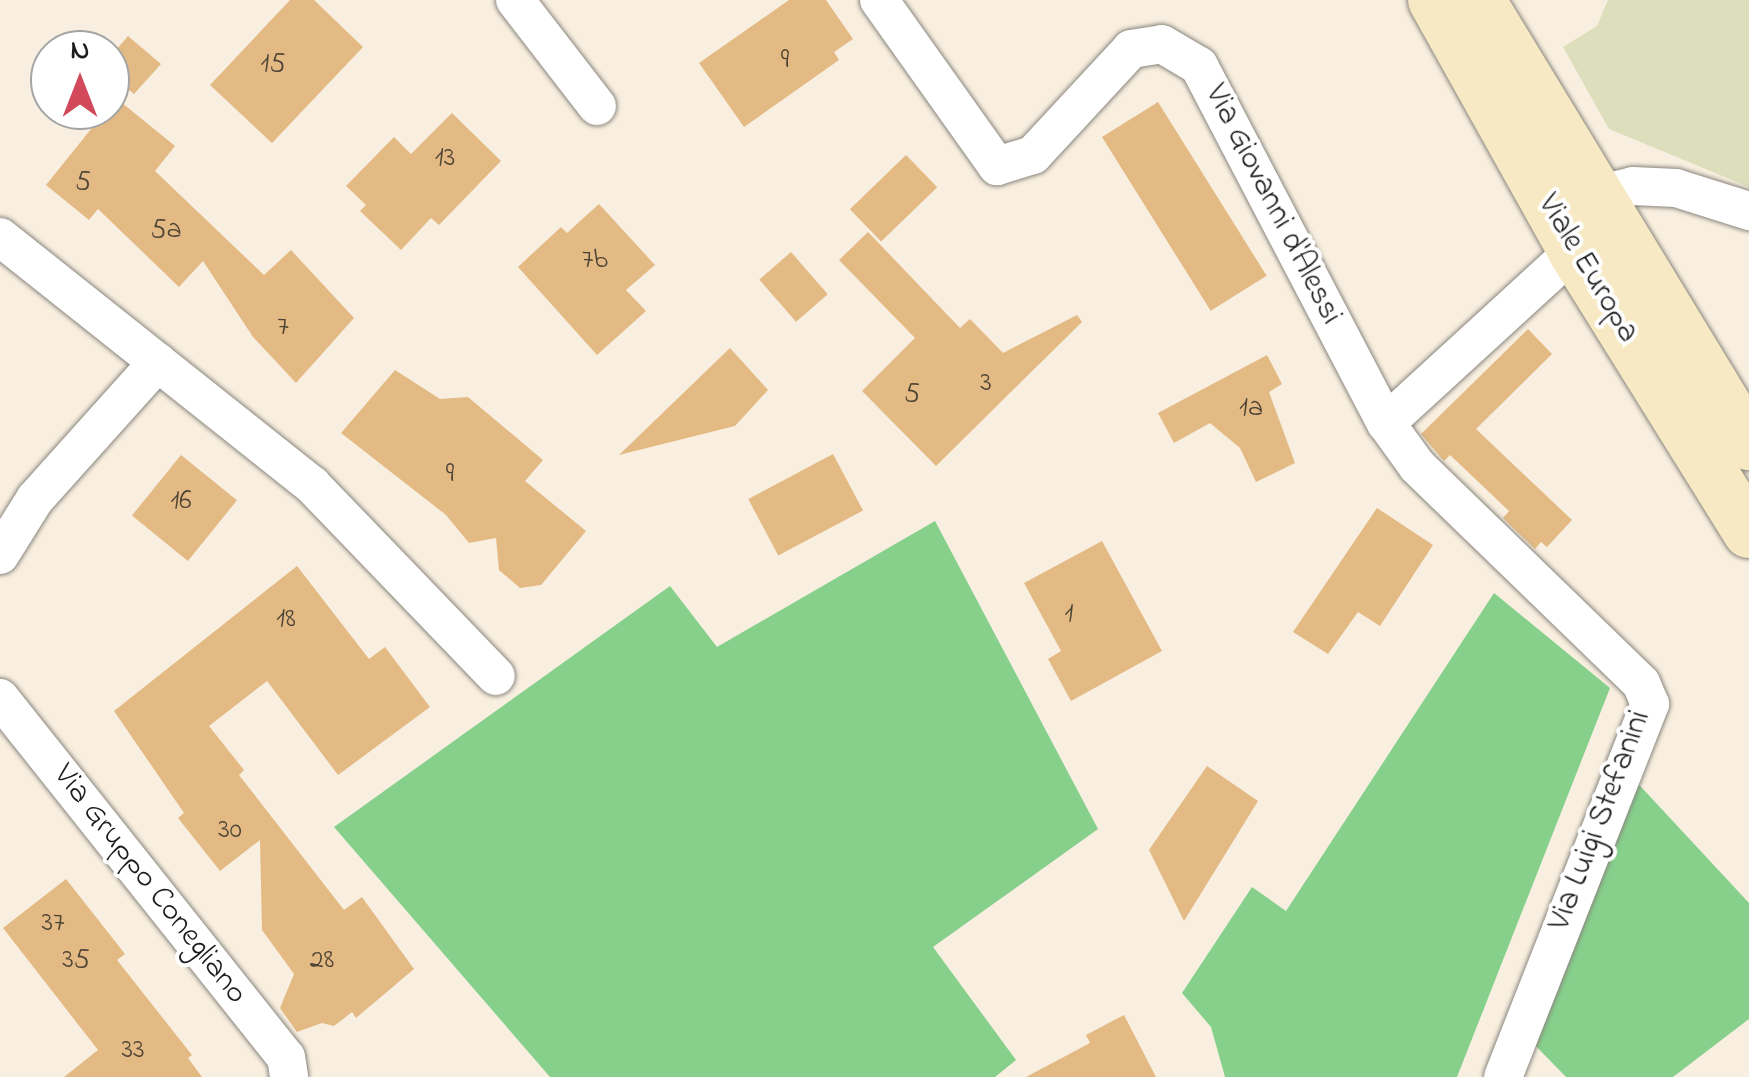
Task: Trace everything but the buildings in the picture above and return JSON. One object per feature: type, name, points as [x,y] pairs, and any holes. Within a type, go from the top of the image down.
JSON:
[{"type":"main road","name":"Viale Europa","points":[[1434,0],[1574,251],[1749,532]]},
{"type":"main road","name":"Viale Europa","points":[[1479,0],[1749,444]]},
{"type":"street","points":[[515,0],[597,106]]},
{"type":"street","name":"Via Giovanni d'Alessi","points":[[879,0],[996,166],[1033,154],[1131,49],[1162,44],[1198,66],[1386,422]]},
{"type":"street","points":[[1595,196],[1618,187],[1664,187],[1749,211]]},
{"type":"street","points":[[0,236],[312,485],[496,676]]},
{"type":"street","points":[[1386,422],[1574,251]]},
{"type":"street","points":[[0,554],[34,499],[158,362]]},
{"type":"street","name":"Via Luigi Stefanini","points":[[1386,422],[1417,466],[1641,683],[1650,704],[1503,1077]]},
{"type":"street","name":"Via Gruppo Conegliano","points":[[0,698],[286,1058],[289,1077]]},
{"type":"shaded area","points":[[1608,0],[1749,0],[1749,187],[1609,129],[1563,47],[1597,26]]},
{"type":"green space","points":[[935,521],[1098,829],[933,947],[1016,1060],[995,1077],[550,1077],[334,827],[670,586],[717,647]]},
{"type":"green space","points":[[1494,593],[1610,688],[1457,1077],[1225,1077],[1211,1027],[1182,993],[1252,887],[1286,911]]},
{"type":"green space","points":[[1630,775],[1749,903],[1749,1019],[1673,1077],[1566,1077],[1529,1039]]}]
